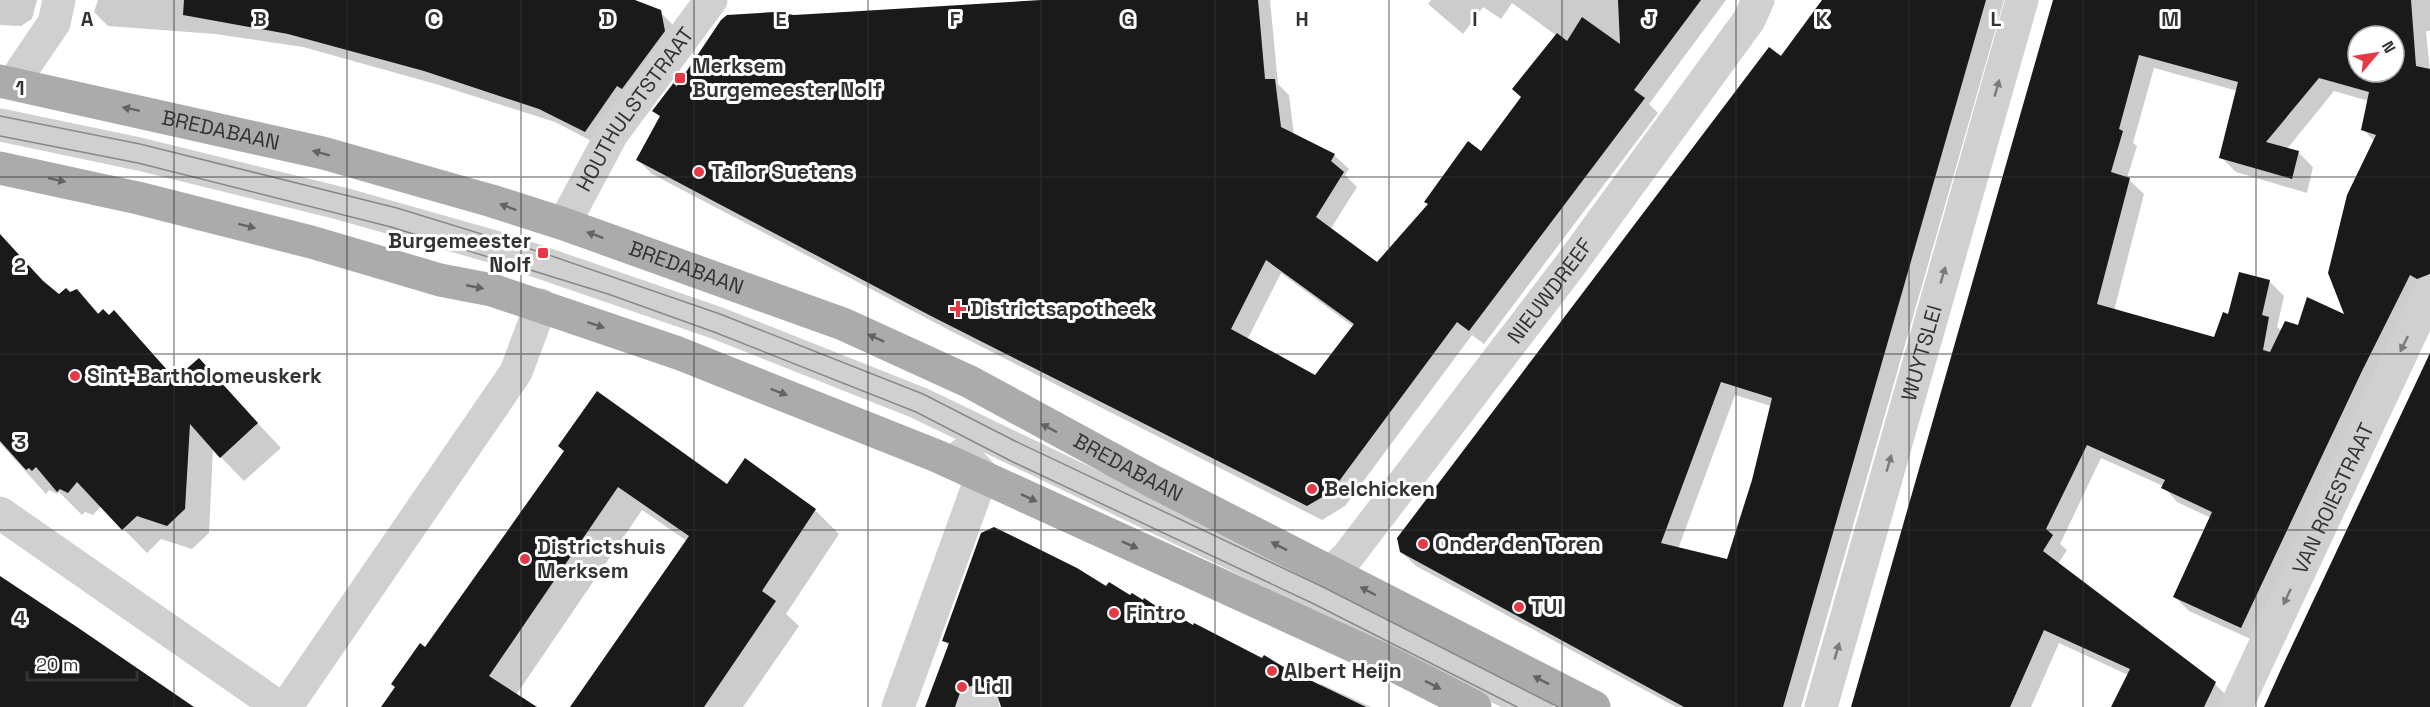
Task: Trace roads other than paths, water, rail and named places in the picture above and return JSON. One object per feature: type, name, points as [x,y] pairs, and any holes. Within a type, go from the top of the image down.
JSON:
[{"type":"main road","name":"BREDABAAN","points":[[11,76],[323,153],[564,224],[843,324],[970,382],[1325,584],[1594,707]]},
{"type":"main road","points":[[0,168],[138,198],[310,242],[440,280],[492,290],[541,305],[749,380],[982,476],[1378,657],[1475,707]]},
{"type":"street","name":"HOUTHULSTSTRAAT","points":[[564,224],[612,134],[711,0]]},
{"type":"street","name":"NIEUWDREEF","points":[[1325,584],[1571,264],[1749,20],[1758,0]]},
{"type":"street","name":"WUYTSLEI","points":[[1821,707],[2022,0]]},
{"type":"street","points":[[11,76],[54,23],[58,1]]},
{"type":"street","points":[[0,125],[247,179],[505,250],[717,323],[919,403],[1325,584],[1304,625]]},
{"type":"street","name":"VAN ROIESTRAAT","points":[[2235,707],[2430,291]]},
{"type":"street","points":[[286,707],[516,372],[541,305]]},
{"type":"street","points":[[897,707],[982,476],[919,403]]},
{"type":"street","points":[[0,513],[279,707]]},
{"type":"street","name":"BREDABAAN","points":[[1325,584],[1537,707]]},
{"type":"street","points":[[973,707],[974,704],[983,707]]},
{"type":"tram line","points":[[0,116],[140,144],[397,208],[543,253],[720,314],[923,394],[1015,441],[1323,587],[1558,707]]},
{"type":"tram line","points":[[0,136],[138,163],[391,227],[608,294],[714,332],[916,412],[1011,461],[1314,604],[1517,707]]},
{"type":"place","name":"Merksem Burgemeester Nolf","points":[[680,78]]},
{"type":"place","name":"Tailor Suetens","points":[[699,172]]},
{"type":"place","name":"Burgemeester Nolf","points":[[543,253]]},
{"type":"place","name":"Districtsapotheek","points":[[958,309]]},
{"type":"place","name":"Sint-Bartholomeuskerk","points":[[75,376]]},
{"type":"place","name":"Belchicken","points":[[1312,489]]},
{"type":"place","name":"Onder den Toren","points":[[1423,544]]},
{"type":"place","name":"Districtshuis Merksem","points":[[525,559]]},
{"type":"place","name":"TUI","points":[[1519,607]]},
{"type":"place","name":"Fintro","points":[[1114,613]]},
{"type":"place","name":"Albert Heijn","points":[[1272,671]]},
{"type":"place","name":"Lidl","points":[[962,687]]}]
